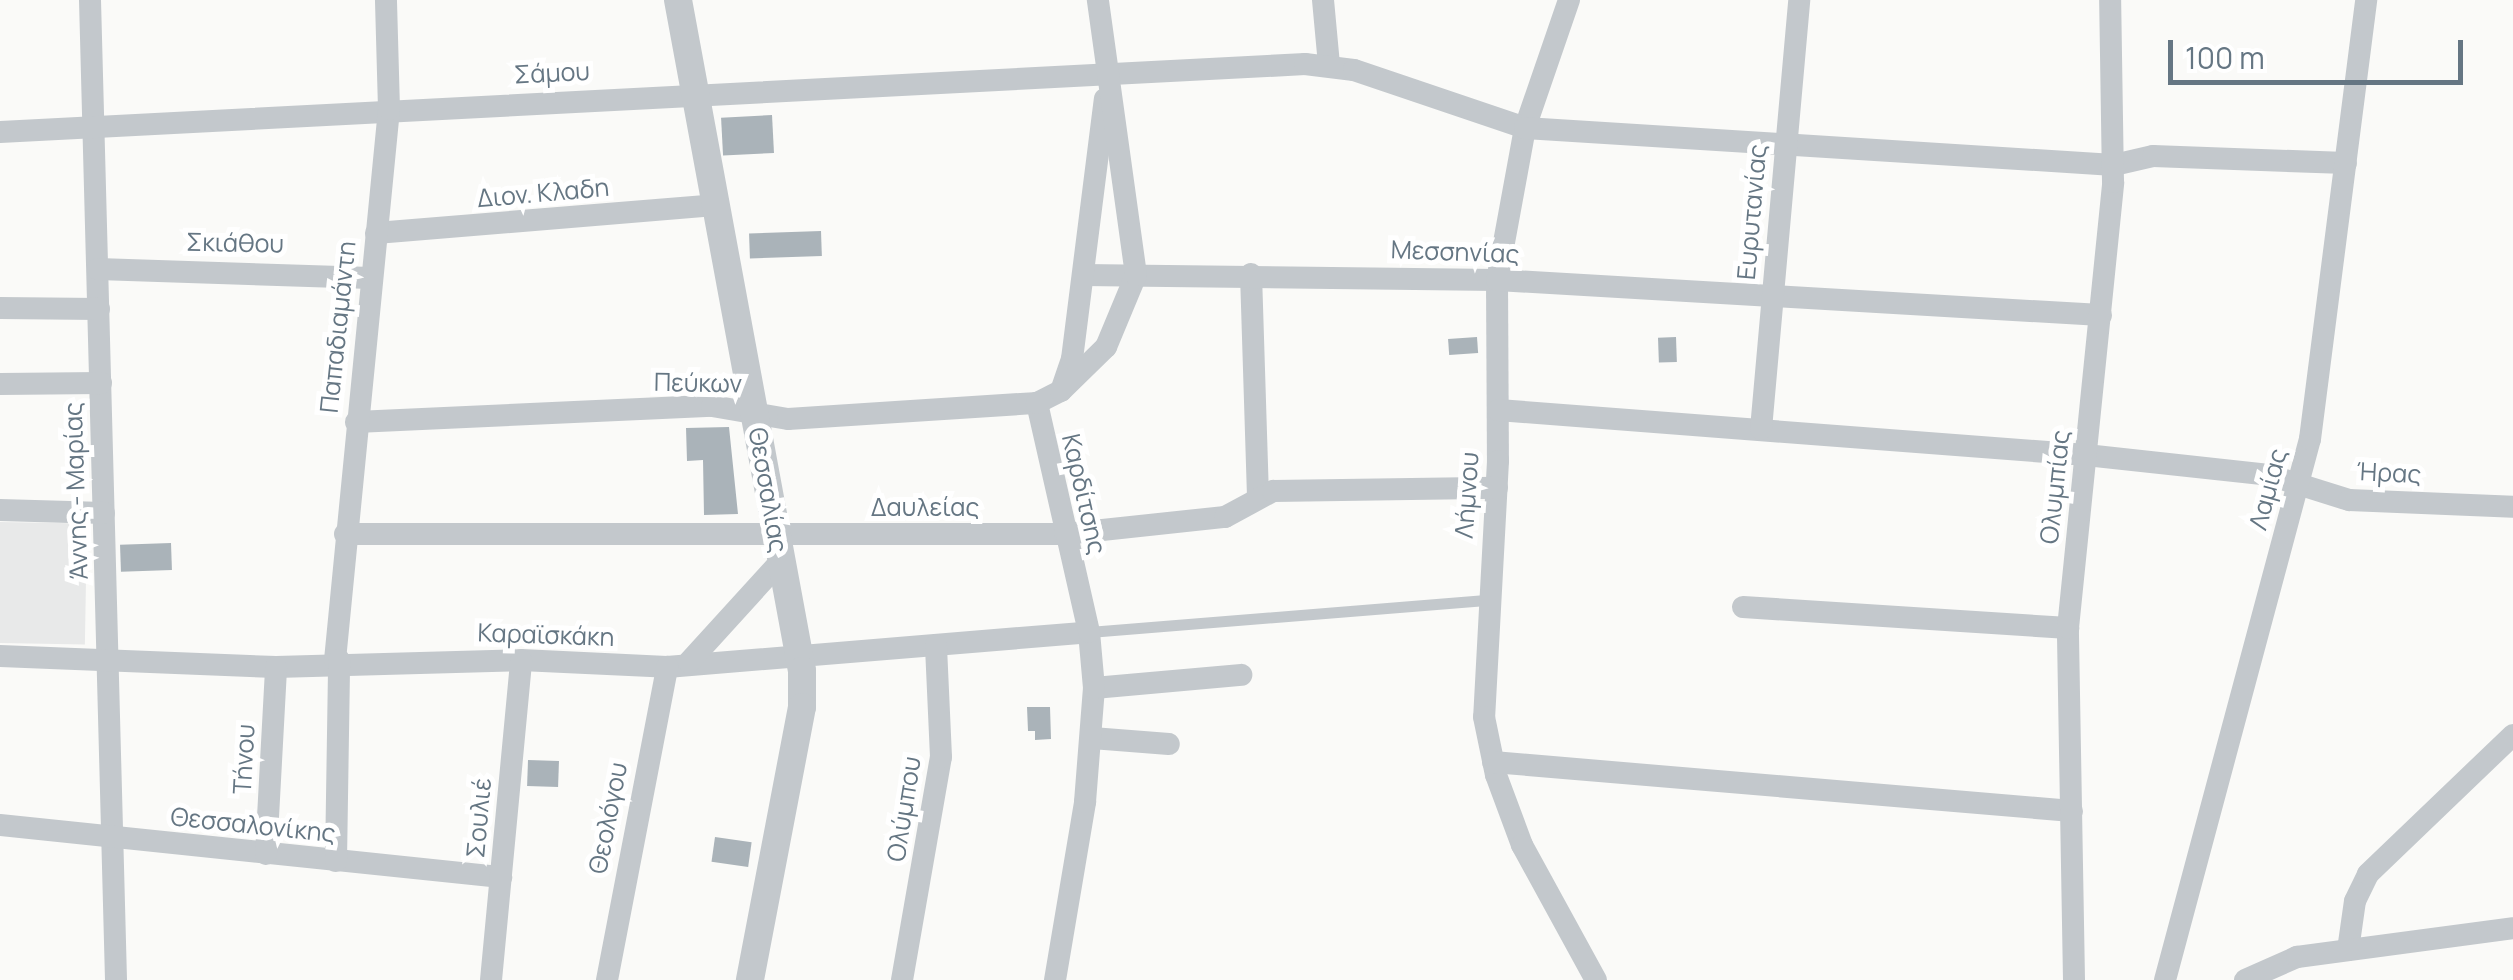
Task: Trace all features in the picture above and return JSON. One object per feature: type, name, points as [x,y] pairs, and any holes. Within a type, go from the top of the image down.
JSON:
[{"type":"street","name":"Άννης - Μαρίας","points":[[90,0],[108,661],[108,838],[116,980]]},
{"type":"street","name":"Παπαδιαμάντη","points":[[336,862],[337,660],[345,534],[389,109],[386,0]]},
{"type":"street","name":"Θεσσαλίας","points":[[678,0],[798,653],[802,707],[750,980]]},
{"type":"street","points":[[1038,403],[1062,391],[1112,339],[1136,275],[1098,0]]},
{"type":"street","points":[[1323,0],[1330,65],[1524,128],[2114,165],[2153,156],[2346,163]]},
{"type":"street","name":"Λήμνου","points":[[1569,0],[1524,128],[1497,280],[1497,488],[1486,600],[1484,718],[1493,762],[1522,844],[1596,980]]},
{"type":"street","name":"Ευρυτανίας","points":[[1762,429],[1799,0]]},
{"type":"street","name":"Ολυμπίας","points":[[2074,980],[2068,628],[2114,165],[2110,0]]},
{"type":"street","name":"Λαμίας","points":[[2165,980],[2310,438],[2366,0]]},
{"type":"street","name":"Σάμου","points":[[0,132],[696,93],[1330,65]]},
{"type":"street","points":[[1062,391],[1082,275],[1108,76]]},
{"type":"street","name":"Διον. Κλαδη","points":[[376,233],[715,206]]},
{"type":"street","name":"Σκιάθου","points":[[98,269],[371,278]]},
{"type":"street","points":[[1252,274],[1258,495]]},
{"type":"street","name":"Μεσσηνίας","points":[[1082,275],[1252,274],[1497,280],[1773,292],[2101,316]]},
{"type":"street","points":[[0,308],[100,309]]},
{"type":"street","points":[[0,384],[101,383]]},
{"type":"street","name":"Πεύκων","points":[[356,422],[712,406],[788,419],[1038,403]]},
{"type":"street","name":"Καρδίτσης","points":[[1038,403],[1089,632],[1094,688],[1092,738],[1055,980]]},
{"type":"street","name":"Ήρας","points":[[1498,410],[2086,455],[2298,482],[2350,500],[2513,507]]},
{"type":"street","name":"Δαυλείας","points":[[345,534],[779,548],[1065,534],[1225,517],[1258,495],[1497,488]]},
{"type":"street","points":[[0,510],[104,513]]},
{"type":"street","points":[[678,665],[779,548]]},
{"type":"street","points":[[1743,608],[2068,628]]},
{"type":"street","name":"Καραϊσκάκη","points":[[0,656],[276,667],[337,660],[678,665],[1089,632]]},
{"type":"street","name":"Ολύμπου","points":[[902,980],[941,758],[936,645]]},
{"type":"street","name":"Σουλιέ","points":[[491,980],[521,660]]},
{"type":"street","name":"Θεολόγου","points":[[606,980],[678,665]]},
{"type":"street","name":"Τήνου","points":[[266,854],[276,667]]},
{"type":"street","points":[[1094,688],[1242,675]]},
{"type":"street","points":[[2348,950],[2358,889],[2368,874],[2513,735]]},
{"type":"street","points":[[1092,738],[1169,744]]},
{"type":"street","points":[[1493,762],[2072,811]]},
{"type":"street","name":"Θεσσαλονίκης","points":[[0,825],[501,878]]},
{"type":"street","points":[[2246,980],[2297,957],[2513,928]]},
{"type":"lane","points":[[1089,632],[1486,600]]},
{"type":"shaded area","points":[[0,522],[87,524],[85,644],[0,643]]},
{"type":"building","points":[[772,115],[774,153],[723,156],[721,118]]},
{"type":"building","points":[[821,231],[822,256],[750,258],[749,234]]},
{"type":"building","points":[[1477,337],[1478,353],[1449,355],[1448,339]]},
{"type":"building","points":[[1676,337],[1677,362],[1659,363],[1658,338]]},
{"type":"building","points":[[729,427],[738,514],[704,515],[703,460],[687,461],[686,428]]},
{"type":"building","points":[[171,543],[172,570],[121,572],[120,545]]},
{"type":"building","points":[[524,626],[562,626],[562,645],[524,645]]},
{"type":"building","points":[[1027,707],[1050,707],[1051,739],[1035,740],[1035,731],[1028,731]]},
{"type":"building","points":[[528,760],[559,761],[558,787],[527,786]]},
{"type":"building","points":[[715,837],[752,842],[748,867],[712,862]]}]
